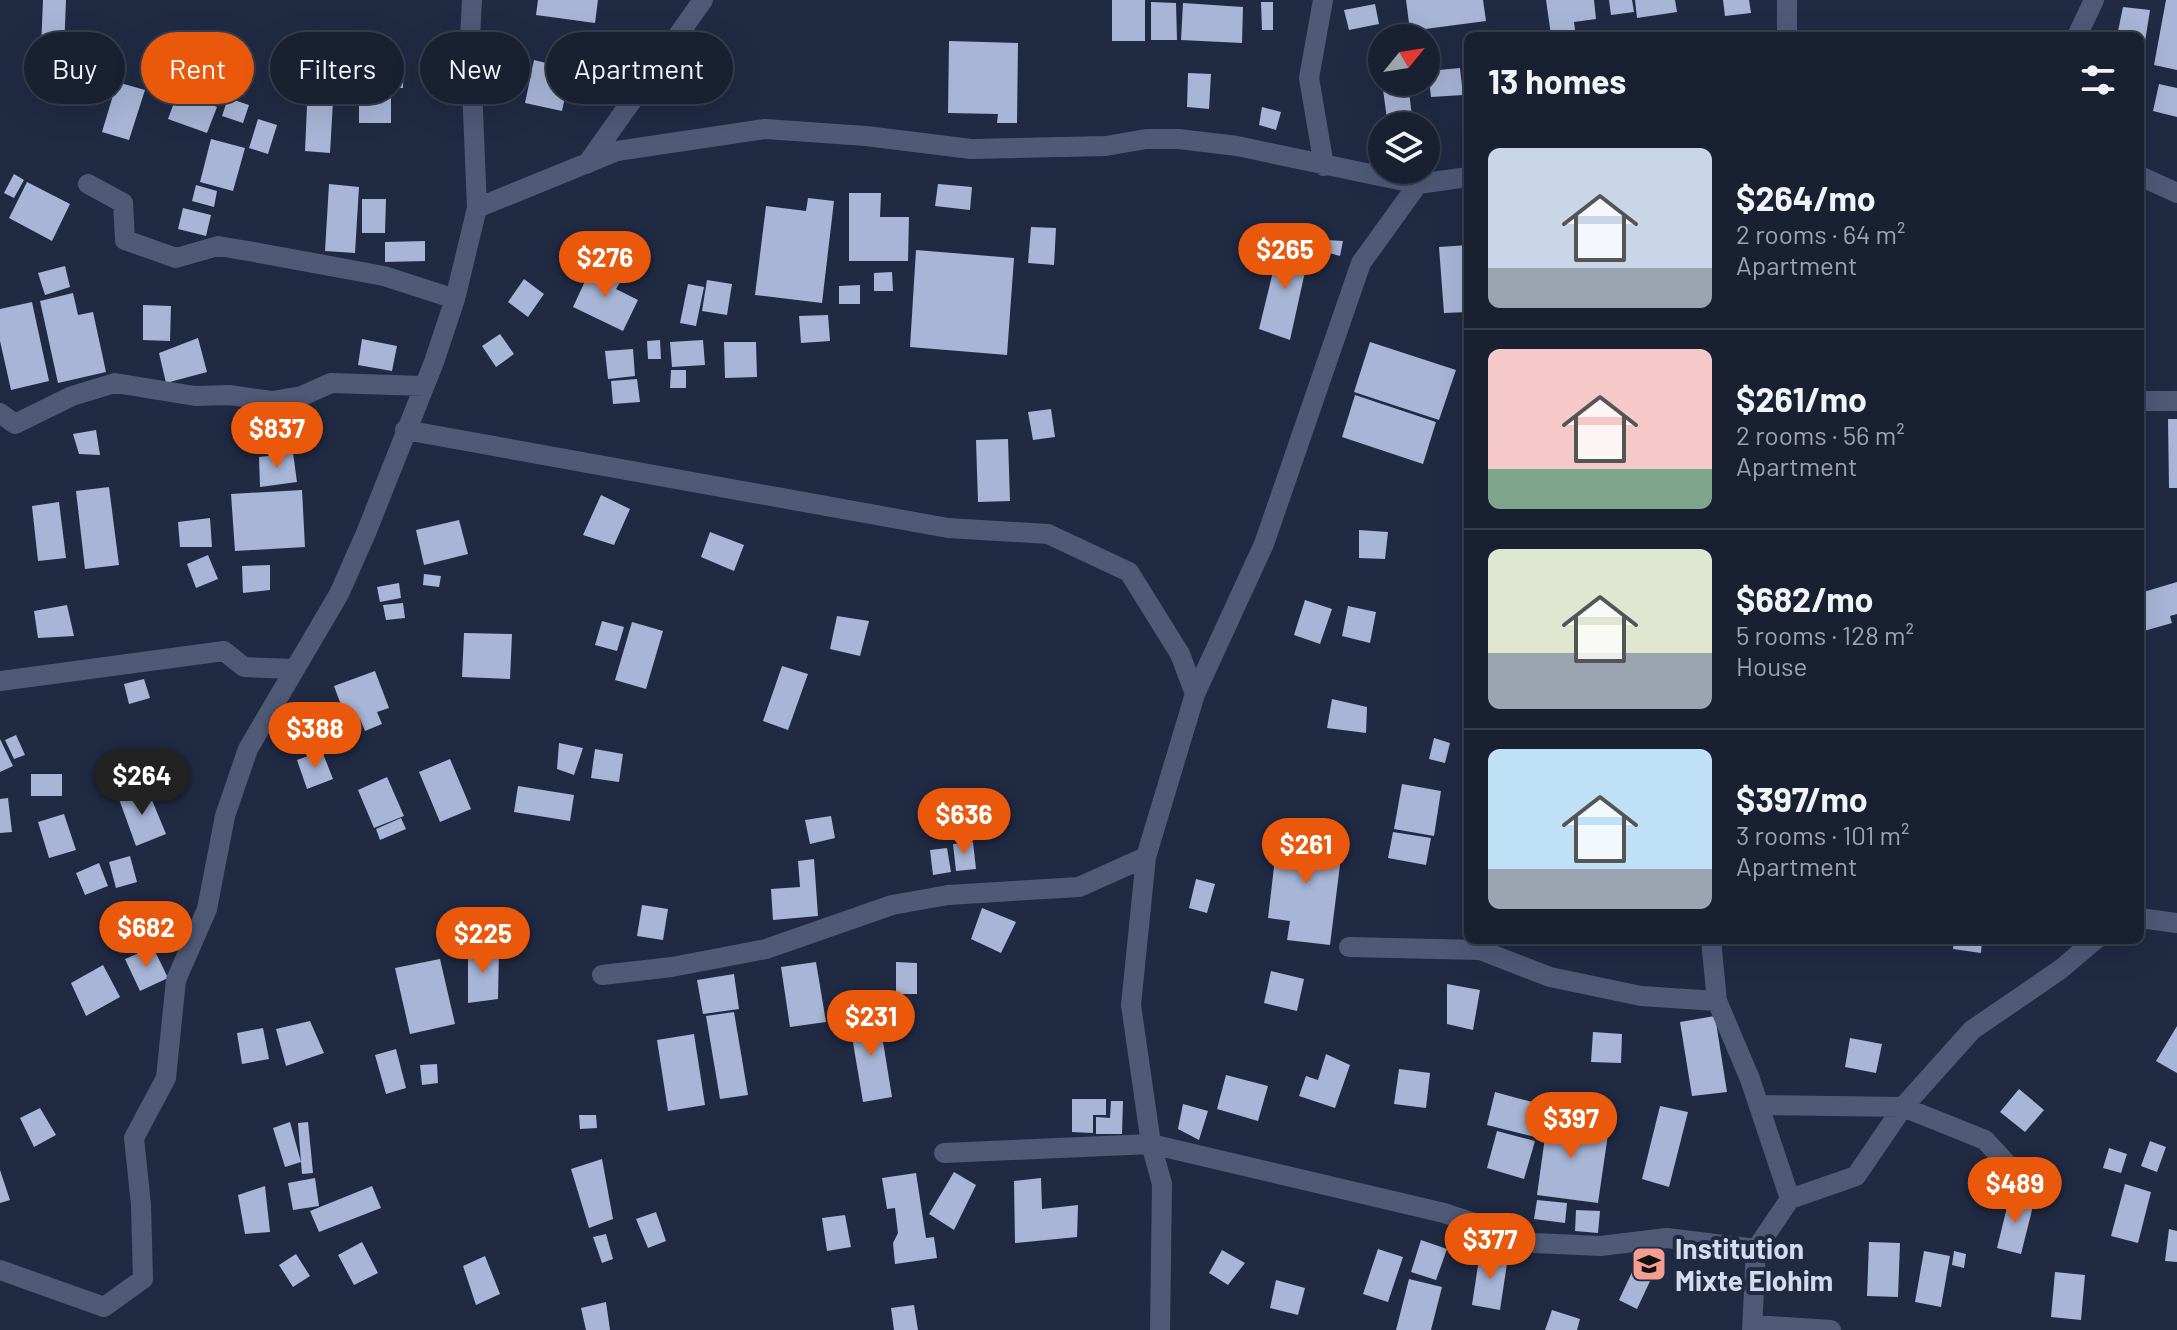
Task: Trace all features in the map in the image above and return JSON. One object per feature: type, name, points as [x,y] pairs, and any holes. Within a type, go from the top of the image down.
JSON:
[{"type":"street","points":[[0,1270],[104,1307],[143,1279],[141,1205],[134,1138],[166,1078],[176,980],[207,909],[225,816],[248,749],[339,594],[455,299],[477,208],[472,0]]},
{"type":"street","points":[[587,164],[703,0]]},
{"type":"street","points":[[1323,0],[1309,78],[1324,166]]},
{"type":"street","points":[[1787,0],[1787,32]]},
{"type":"street","points":[[2079,32],[2094,0]]},
{"type":"street","points":[[477,208],[617,151],[765,129],[866,136],[971,149],[1106,146],[1146,139],[1179,139],[1237,146],[1368,174]]},
{"type":"street","points":[[1440,181],[1464,178]]},
{"type":"street","points":[[2144,178],[2177,193]]},
{"type":"street","points":[[88,184],[123,203],[125,240],[176,258],[218,246],[384,276],[455,299]]},
{"type":"street","points":[[1160,1330],[1162,1184],[1151,1144],[1131,1005],[1146,857],[1195,694],[1264,544],[1361,263],[1418,184]]},
{"type":"street","points":[[0,413],[15,424],[72,396],[115,383],[195,396],[229,395],[272,401],[302,396],[331,383],[423,386]]},
{"type":"street","points":[[2144,401],[2177,401]]},
{"type":"street","points":[[405,430],[948,528],[1048,534],[1129,572],[1180,654],[1195,694]]},
{"type":"street","points":[[0,681],[224,651],[244,667],[294,669]]},
{"type":"street","points":[[602,975],[672,967],[766,949],[892,905],[948,895],[1079,887],[1146,857]]},
{"type":"street","points":[[2144,919],[2177,923]]},
{"type":"street","points":[[1711,944],[1717,1001],[1759,1105],[1790,1199]]},
{"type":"street","points":[[1831,1330],[1753,1327],[1756,1249],[1790,1199],[1856,1176],[1903,1107],[1972,1030],[2061,969],[2090,944]]},
{"type":"street","points":[[1349,947],[1480,950],[1550,977],[1641,996],[1717,1001]]},
{"type":"street","points":[[1759,1105],[1903,1107],[1985,1140],[2018,1176]]},
{"type":"street","points":[[944,1153],[1151,1144],[1444,1213],[1534,1243],[1600,1246],[1667,1238],[1756,1249]]},
{"type":"building","points":[[43,0],[66,0],[65,32],[42,32]]},
{"type":"building","points":[[538,0],[598,0],[595,23],[536,15]]},
{"type":"building","points":[[1112,0],[1145,0],[1145,41],[1112,41]]},
{"type":"building","points":[[1406,0],[1483,0],[1486,21],[1440,27],[1440,24],[1409,24]]},
{"type":"building","points":[[1546,0],[1594,0],[1596,19],[1574,22],[1575,30],[1551,32]]},
{"type":"building","points":[[1609,0],[1632,0],[1634,12],[1611,15]]},
{"type":"building","points":[[1635,0],[1675,0],[1677,12],[1637,18]]},
{"type":"building","points":[[1723,0],[1749,0],[1751,13],[1725,16]]},
{"type":"building","points":[[2166,0],[2177,0],[2177,70],[2154,65]]},
{"type":"building","points":[[1151,2],[1176,3],[1177,40],[1151,40]]},
{"type":"building","points":[[1261,2],[1273,2],[1273,30],[1262,30]]},
{"type":"building","points":[[1183,3],[1243,7],[1242,43],[1181,40]]},
{"type":"building","points":[[1375,4],[1379,24],[1349,30],[1344,10]]},
{"type":"building","points":[[2123,7],[2150,10],[2144,48],[2144,32],[2118,32]]},
{"type":"building","points":[[949,41],[1018,43],[1017,123],[997,123],[998,114],[948,113]]},
{"type":"building","points":[[534,60],[546,63],[546,104],[564,104],[562,111],[530,104]]},
{"type":"building","points":[[1460,68],[1463,95],[1431,97],[1440,96],[1440,70]]},
{"type":"building","points":[[1188,73],[1211,74],[1209,109],[1187,107]]},
{"type":"building","points":[[125,84],[141,89],[141,102],[129,140],[102,132],[110,104],[125,104]]},
{"type":"building","points":[[2159,84],[2177,88],[2177,117],[2153,111]]},
{"type":"building","points":[[1384,96],[1410,96],[1411,112],[1386,112]]},
{"type":"building","points":[[174,104],[209,104],[217,107],[207,133],[168,119]]},
{"type":"building","points":[[226,104],[249,105],[243,123],[222,116]]},
{"type":"building","points":[[307,104],[333,104],[330,153],[305,151]]},
{"type":"building","points":[[359,104],[391,104],[391,123],[359,123]]},
{"type":"building","points":[[1262,107],[1281,112],[1276,130],[1259,125]]},
{"type":"building","points":[[258,119],[277,125],[268,154],[249,148]]},
{"type":"building","points":[[211,139],[245,148],[233,191],[200,182]]},
{"type":"building","points":[[14,174],[24,180],[14,198],[4,193]]},
{"type":"building","points":[[27,182],[70,204],[52,241],[9,218]]},
{"type":"building","points":[[329,184],[359,187],[355,253],[325,251]]},
{"type":"building","points":[[938,184],[972,187],[970,210],[935,206]]},
{"type":"building","points":[[196,185],[217,191],[214,207],[192,201]]},
{"type":"building","points":[[849,193],[881,193],[880,217],[909,217],[908,261],[849,261]]},
{"type":"building","points":[[808,198],[834,201],[822,303],[755,295],[766,206],[806,211]]},
{"type":"building","points":[[362,199],[386,199],[385,233],[362,233]]},
{"type":"building","points":[[183,208],[211,215],[206,236],[178,229]]},
{"type":"building","points":[[1031,227],[1056,228],[1054,265],[1028,263]]},
{"type":"building","points":[[1327,240],[1343,241],[1340,256],[1326,252]]},
{"type":"building","points":[[425,241],[425,261],[385,262],[385,242]]},
{"type":"building","points":[[1280,243],[1310,249],[1290,340],[1259,329]]},
{"type":"building","points":[[1464,245],[1464,312],[1444,313],[1439,247]]},
{"type":"building","points":[[916,250],[1014,258],[1007,355],[910,347]]},
{"type":"building","points":[[593,264],[622,279],[616,289],[638,300],[623,331],[573,307]]},
{"type":"building","points":[[65,266],[70,287],[45,295],[38,273]]},
{"type":"building","points":[[892,272],[893,291],[874,291],[874,273]]},
{"type":"building","points":[[524,279],[544,294],[528,317],[508,302]]},
{"type":"building","points":[[707,280],[732,284],[727,315],[702,311]]},
{"type":"building","points":[[688,284],[704,287],[696,326],[680,323]]},
{"type":"building","points":[[860,285],[860,304],[839,304],[839,286]]},
{"type":"building","points":[[73,293],[78,315],[93,312],[106,372],[58,383],[40,301]]},
{"type":"building","points":[[32,302],[49,381],[11,390],[0,341],[0,309]]},
{"type":"building","points":[[143,305],[171,306],[170,341],[143,340]]},
{"type":"building","points":[[828,315],[830,341],[801,343],[799,316]]},
{"type":"building","points":[[500,334],[514,354],[496,367],[482,346]]},
{"type":"building","points":[[198,338],[207,372],[166,383],[159,353]]},
{"type":"building","points":[[362,339],[397,346],[392,371],[358,365]]},
{"type":"building","points":[[660,340],[661,359],[648,359],[647,341]]},
{"type":"building","points":[[703,340],[705,365],[672,367],[670,342]]},
{"type":"building","points":[[724,342],[756,342],[757,377],[725,378]]},
{"type":"building","points":[[1370,342],[1456,370],[1439,420],[1354,392]]},
{"type":"building","points":[[633,349],[635,376],[608,379],[605,351]]},
{"type":"building","points":[[671,370],[686,370],[686,388],[670,388]]},
{"type":"building","points":[[637,379],[640,402],[613,404],[611,381]]},
{"type":"building","points":[[1355,395],[1436,422],[1423,464],[1342,437]]},
{"type":"building","points":[[1051,409],[1055,437],[1033,440],[1028,412]]},
{"type":"building","points":[[2168,419],[2177,419],[2177,488],[2169,488]]},
{"type":"building","points":[[96,430],[100,455],[79,454],[73,434]]},
{"type":"building","points":[[1008,439],[1010,501],[978,502],[976,440]]},
{"type":"building","points":[[293,453],[297,482],[260,487],[259,457]]},
{"type":"building","points":[[109,487],[119,565],[85,569],[76,491]]},
{"type":"building","points":[[302,490],[305,547],[235,551],[231,494]]},
{"type":"building","points":[[601,495],[630,509],[614,545],[583,535]]},
{"type":"building","points":[[59,502],[66,558],[38,561],[32,506]]},
{"type":"building","points":[[210,518],[212,547],[180,547],[178,522]]},
{"type":"building","points":[[459,520],[468,554],[424,565],[416,530]]},
{"type":"building","points":[[1359,530],[1388,532],[1385,559],[1359,558]]},
{"type":"building","points":[[710,532],[744,545],[734,571],[701,557]]},
{"type":"building","points":[[208,555],[218,579],[196,588],[187,564]]},
{"type":"building","points":[[270,565],[270,590],[243,593],[242,566]]},
{"type":"building","points":[[424,574],[441,576],[439,587],[423,585]]},
{"type":"building","points":[[2177,582],[2177,614],[2170,616],[2172,623],[2144,631],[2144,592]]},
{"type":"building","points":[[399,583],[401,598],[380,602],[377,587]]},
{"type":"building","points":[[1305,600],[1332,609],[1320,644],[1294,635]]},
{"type":"building","points":[[403,603],[405,618],[386,620],[383,605]]},
{"type":"building","points":[[67,605],[74,636],[38,638],[34,611]]},
{"type":"building","points":[[1348,606],[1376,612],[1370,643],[1342,636]]},
{"type":"building","points":[[837,616],[869,621],[860,656],[830,649]]},
{"type":"building","points":[[602,621],[624,627],[617,651],[595,645]]},
{"type":"building","points":[[632,622],[663,631],[646,689],[615,680]]},
{"type":"building","points":[[464,633],[512,634],[510,679],[462,677]]},
{"type":"building","points":[[782,666],[808,674],[788,730],[763,721]]},
{"type":"building","points":[[375,671],[389,708],[377,712],[382,724],[365,731],[360,719],[348,724],[334,686]]},
{"type":"building","points":[[144,679],[150,698],[129,704],[124,684]]},
{"type":"building","points":[[1332,699],[1367,707],[1366,733],[1327,728]]},
{"type":"building","points":[[16,735],[25,755],[14,759],[5,740]]},
{"type":"building","points":[[1434,738],[1450,743],[1445,763],[1429,759]]},
{"type":"building","points":[[0,739],[13,766],[0,772]]},
{"type":"building","points":[[559,743],[583,748],[574,775],[557,769]]},
{"type":"building","points":[[595,749],[623,754],[619,782],[591,778]]},
{"type":"building","points":[[322,751],[333,779],[307,789],[297,760]]},
{"type":"building","points":[[450,759],[471,809],[440,822],[419,772]]},
{"type":"building","points":[[31,774],[62,774],[62,796],[31,796]]},
{"type":"building","points":[[387,777],[404,816],[374,828],[358,790]]},
{"type":"building","points":[[1402,784],[1441,791],[1434,836],[1394,829]]},
{"type":"building","points":[[518,786],[574,795],[570,821],[514,812]]},
{"type":"building","points":[[147,788],[166,834],[136,846],[119,799]]},
{"type":"building","points":[[8,798],[12,832],[0,833],[0,799]]},
{"type":"building","points":[[64,814],[76,850],[49,858],[38,822]]},
{"type":"building","points":[[831,816],[835,838],[810,844],[805,820]]},
{"type":"building","points":[[401,818],[406,829],[380,840],[376,829]]},
{"type":"building","points":[[1393,832],[1431,838],[1426,865],[1388,858]]},
{"type":"building","points":[[1278,833],[1343,841],[1330,945],[1287,940],[1290,921],[1268,918]]},
{"type":"building","points":[[973,842],[976,869],[956,871],[953,844]]},
{"type":"building","points":[[947,848],[951,872],[933,875],[930,850]]},
{"type":"building","points":[[130,856],[137,882],[116,888],[109,862]]},
{"type":"building","points":[[814,859],[818,916],[773,920],[771,889],[800,887],[798,861]]},
{"type":"building","points":[[99,863],[108,886],[85,895],[76,873]]},
{"type":"building","points":[[1196,879],[1215,884],[1207,913],[1189,908]]},
{"type":"building","points":[[642,905],[668,909],[663,940],[637,936]]},
{"type":"building","points":[[982,908],[1016,922],[1001,953],[971,939]]},
{"type":"building","points":[[1954,944],[1982,944],[1981,953],[1953,949]]},
{"type":"building","points":[[153,947],[168,978],[140,991],[125,959]]},
{"type":"building","points":[[468,949],[499,950],[498,999],[468,1003]]},
{"type":"building","points":[[440,959],[455,1024],[410,1034],[395,968]]},
{"type":"building","points":[[816,962],[826,1022],[790,1027],[781,967]]},
{"type":"building","points":[[896,962],[917,963],[917,994],[896,994]]},
{"type":"building","points":[[103,965],[120,997],[86,1016],[71,983]]},
{"type":"building","points":[[1271,971],[1304,979],[1297,1011],[1264,1003]]},
{"type":"building","points":[[734,974],[739,1009],[703,1014],[697,980]]},
{"type":"building","points":[[1447,984],[1480,990],[1473,1030],[1447,1024]]},
{"type":"building","points":[[877,1005],[892,1097],[863,1102],[850,1025],[868,1022],[866,1007]]},
{"type":"building","points":[[734,1012],[748,1095],[720,1099],[706,1016]]},
{"type":"building","points":[[1715,1016],[1727,1092],[1692,1096],[1680,1022]]},
{"type":"building","points":[[310,1021],[324,1053],[286,1066],[276,1029]]},
{"type":"building","points":[[2177,1026],[2177,1073],[2156,1061]]},
{"type":"building","points":[[263,1028],[269,1059],[242,1064],[237,1033]]},
{"type":"building","points":[[1593,1032],[1622,1034],[1621,1063],[1591,1062]]},
{"type":"building","points":[[694,1034],[705,1105],[668,1111],[657,1040]]},
{"type":"building","points":[[1850,1038],[1882,1044],[1876,1073],[1845,1067]]},
{"type":"building","points":[[396,1049],[406,1088],[386,1094],[375,1055]]},
{"type":"building","points":[[1326,1054],[1350,1065],[1335,1108],[1299,1096],[1306,1076],[1318,1080]]},
{"type":"building","points":[[437,1064],[438,1083],[422,1085],[420,1065]]},
{"type":"building","points":[[1399,1069],[1430,1073],[1426,1108],[1394,1104]]},
{"type":"building","points":[[1226,1075],[1268,1086],[1258,1121],[1217,1109]]},
{"type":"building","points":[[2019,1089],[2044,1110],[2025,1132],[2000,1112]]},
{"type":"building","points":[[1495,1092],[1543,1105],[1535,1137],[1487,1125]]},
{"type":"building","points":[[1072,1099],[1106,1099],[1106,1115],[1093,1115],[1093,1133],[1072,1132]]},
{"type":"building","points":[[1111,1101],[1123,1101],[1122,1134],[1096,1134],[1096,1117],[1110,1118]]},
{"type":"building","points":[[1183,1104],[1208,1111],[1199,1140],[1178,1129]]},
{"type":"building","points":[[1660,1106],[1688,1112],[1669,1187],[1642,1179]]},
{"type":"building","points":[[40,1108],[56,1135],[34,1147],[20,1118]]},
{"type":"building","points":[[1549,1108],[1573,1112],[1570,1129],[1608,1134],[1598,1203],[1537,1195]]},
{"type":"building","points":[[579,1115],[596,1115],[597,1128],[580,1129]]},
{"type":"building","points":[[290,1122],[301,1162],[285,1167],[273,1128]]},
{"type":"building","points":[[308,1122],[313,1173],[302,1174],[298,1123]]},
{"type":"building","points":[[1497,1131],[1535,1141],[1524,1179],[1487,1168]]},
{"type":"building","points":[[2150,1141],[2166,1147],[2157,1172],[2141,1166]]},
{"type":"building","points":[[2109,1148],[2127,1154],[2121,1173],[2103,1168]]},
{"type":"building","points":[[602,1159],[613,1219],[589,1228],[571,1169]]},
{"type":"building","points":[[0,1170],[10,1200],[0,1203]]},
{"type":"building","points":[[954,1172],[976,1185],[954,1230],[929,1214]]},
{"type":"building","points":[[916,1173],[926,1238],[934,1237],[937,1258],[895,1264],[893,1243],[898,1233],[895,1208],[887,1209],[882,1178]]},
{"type":"building","points":[[315,1178],[319,1206],[293,1210],[288,1183]]},
{"type":"building","points":[[1041,1178],[1042,1209],[1078,1205],[1077,1237],[1015,1243],[1014,1181]]},
{"type":"building","points":[[2125,1184],[2151,1192],[2138,1243],[2111,1236]]},
{"type":"building","points":[[265,1186],[270,1232],[245,1234],[238,1195]]},
{"type":"building","points":[[372,1186],[381,1208],[319,1232],[310,1211]]},
{"type":"building","points":[[2010,1195],[2034,1202],[2021,1254],[1997,1248]]},
{"type":"building","points":[[1537,1200],[1567,1203],[1565,1223],[1534,1219]]},
{"type":"building","points":[[1576,1210],[1600,1211],[1598,1233],[1575,1231]]},
{"type":"building","points":[[656,1212],[666,1241],[648,1248],[636,1219]]},
{"type":"building","points":[[845,1215],[851,1247],[827,1251],[822,1218]]},
{"type":"building","points":[[2169,1229],[2177,1231],[2177,1262],[2165,1261]]},
{"type":"building","points":[[606,1234],[613,1259],[602,1263],[593,1237]]},
{"type":"building","points":[[1421,1240],[1447,1249],[1436,1280],[1411,1272]]},
{"type":"building","points":[[362,1242],[378,1273],[354,1285],[338,1255]]},
{"type":"building","points":[[1869,1242],[1900,1243],[1898,1297],[1867,1296]]},
{"type":"building","points":[[1378,1249],[1403,1257],[1388,1302],[1363,1294]]},
{"type":"building","points":[[1222,1250],[1245,1263],[1228,1285],[1209,1273]]},
{"type":"building","points":[[1924,1251],[1950,1256],[1941,1307],[1915,1302]]},
{"type":"building","points":[[1954,1251],[1966,1254],[1964,1268],[1952,1265]]},
{"type":"building","points":[[1480,1252],[1508,1257],[1500,1310],[1472,1305]]},
{"type":"building","points":[[296,1254],[310,1276],[293,1287],[279,1265]]},
{"type":"building","points":[[485,1256],[500,1294],[476,1305],[463,1266]]},
{"type":"building","points":[[1633,1270],[1651,1279],[1637,1309],[1619,1300]]},
{"type":"building","points":[[2055,1272],[2085,1275],[2081,1320],[2051,1317]]},
{"type":"building","points":[[1409,1279],[1442,1287],[1431,1330],[1396,1330]]},
{"type":"building","points":[[1276,1280],[1305,1288],[1298,1315],[1270,1308]]},
{"type":"building","points":[[606,1302],[610,1330],[586,1330],[581,1308]]},
{"type":"building","points":[[914,1305],[918,1330],[894,1330],[891,1308]]},
{"type":"building","points":[[1552,1310],[1580,1319],[1577,1330],[1545,1330]]},
{"type":"place","name":"Institution Mixte Elohim","points":[[1649,1264]]}]
